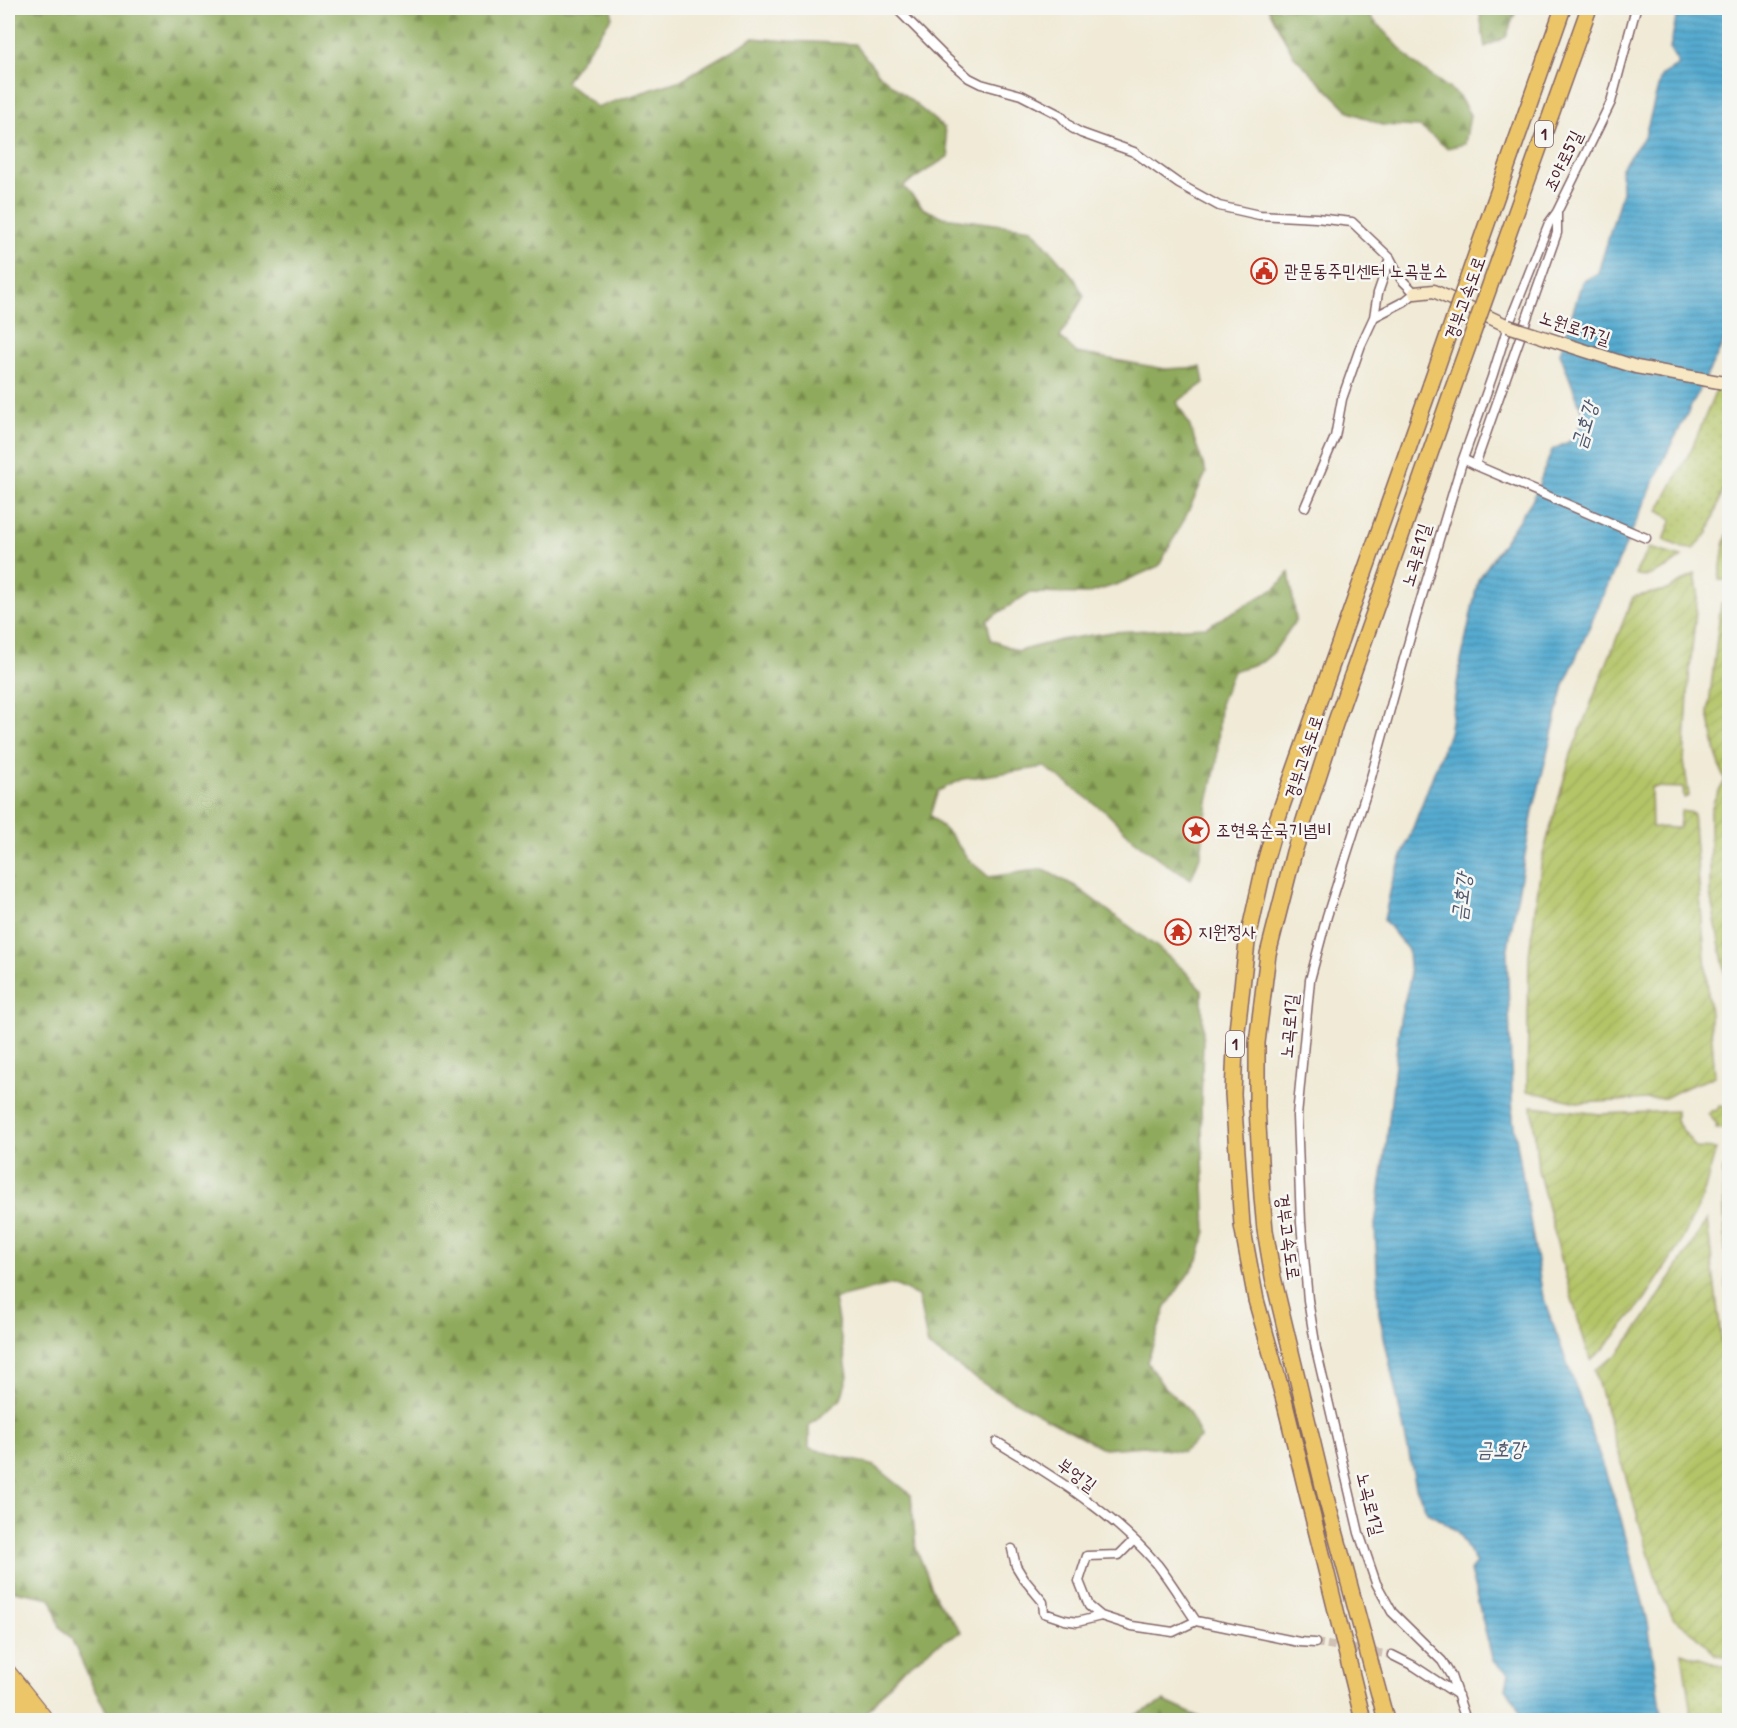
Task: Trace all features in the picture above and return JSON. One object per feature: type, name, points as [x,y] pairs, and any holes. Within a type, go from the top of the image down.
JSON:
[{"type":"highway","name":"경부고속도로","points":[[1363,1720],[1284,1400],[1256,1300],[1242,1225],[1233,1094],[1235,1048],[1247,943],[1277,820],[1563,8]]},
{"type":"highway","name":"경부고속도로","points":[[1386,1720],[1325,1494],[1273,1277],[1262,1197],[1256,1078],[1257,1042],[1268,954],[1294,852],[1335,724],[1589,8]]},
{"type":"main road","name":"노원로17길","points":[[1414,293],[1434,291],[1508,326],[1636,367],[1730,384]]},
{"type":"main road","points":[[8,1671],[47,1720]]},
{"type":"main road","points":[[8,1690],[32,1720]]},
{"type":"street","points":[[896,8],[969,78],[981,84],[1021,95],[1060,115],[1072,128],[1134,152],[1179,184],[1219,206],[1259,215],[1352,222],[1390,258],[1401,279],[1414,293],[1405,301],[1374,317]]},
{"type":"street","name":"조야로5길","points":[[1508,326],[1549,223],[1557,212],[1611,102],[1636,8]]},
{"type":"street","points":[[1475,465],[1557,233],[1557,212]]},
{"type":"street","points":[[1305,507],[1335,437],[1342,399],[1361,345],[1374,317],[1378,293],[1390,258]]},
{"type":"street","name":"노곡로1길","points":[[1466,1720],[1451,1676],[1443,1661],[1392,1612],[1376,1583],[1359,1533],[1316,1349],[1308,1300],[1301,1223],[1297,1116],[1310,980],[1327,916],[1370,781],[1463,459],[1508,326]]},
{"type":"street","points":[[1463,459],[1646,538]]},
{"type":"street","name":"부엉길","points":[[997,1442],[1060,1481],[1120,1527],[1158,1566],[1196,1621]]},
{"type":"street","points":[[1134,1540],[1119,1555],[1087,1556],[1079,1581],[1089,1606],[1101,1616],[1132,1626],[1173,1632],[1196,1621],[1299,1642],[1316,1643]]},
{"type":"street","points":[[1012,1549],[1016,1566],[1043,1602],[1044,1613],[1077,1622],[1101,1616]]},
{"type":"street","points":[[1392,1655],[1414,1666],[1458,1695]]},
{"type":"green space","points":[[8,8],[612,8],[612,17],[565,82],[597,107],[681,80],[753,38],[855,44],[879,74],[944,128],[949,156],[903,186],[924,209],[943,217],[1032,229],[1074,278],[1084,296],[1060,337],[1077,353],[1165,369],[1201,367],[1204,383],[1177,402],[1189,424],[1206,473],[1159,566],[1118,584],[1087,594],[1029,593],[987,620],[991,640],[1018,651],[1065,639],[1113,632],[1206,627],[1276,588],[1289,572],[1296,620],[1273,653],[1262,662],[1233,671],[1220,704],[1217,761],[1208,802],[1201,854],[1191,879],[1134,840],[1107,813],[1045,767],[963,779],[938,791],[930,815],[952,837],[969,860],[989,877],[1042,869],[1075,886],[1157,947],[1184,970],[1202,990],[1201,1108],[1206,1231],[1198,1260],[1166,1307],[1147,1362],[1161,1383],[1188,1410],[1201,1437],[1183,1452],[1144,1446],[1104,1449],[992,1389],[928,1346],[918,1296],[893,1284],[834,1299],[848,1376],[841,1399],[809,1426],[809,1448],[875,1466],[911,1495],[916,1548],[937,1600],[961,1632],[934,1646],[898,1674],[860,1720],[112,1720],[94,1689],[71,1638],[60,1627],[51,1598],[15,1591],[8,1563]]},
{"type":"green space","points":[[1268,8],[1362,8],[1415,64],[1458,95],[1470,115],[1465,144],[1447,148],[1420,127],[1382,125],[1350,112],[1294,56]]},
{"type":"green space","points":[[1482,8],[1517,8],[1506,37],[1485,47],[1480,15]]},
{"type":"green space","points":[[1729,360],[1729,482],[1725,485],[1708,533],[1693,549],[1683,548],[1664,540],[1672,519],[1658,511],[1691,450]]},
{"type":"green space","points":[[1729,529],[1729,580],[1719,580],[1724,546]]},
{"type":"green space","points":[[1649,548],[1682,557],[1670,566],[1646,577],[1635,574]]},
{"type":"green space","points":[[1695,574],[1698,591],[1689,678],[1684,761],[1689,796],[1684,798],[1683,788],[1651,787],[1652,827],[1679,828],[1681,811],[1693,813],[1715,1075],[1665,1098],[1582,1103],[1527,1091],[1529,955],[1542,858],[1571,754],[1633,597],[1667,590]]},
{"type":"green space","points":[[1721,604],[1730,604],[1729,980],[1725,973],[1710,894],[1710,815],[1714,800],[1725,781],[1716,753],[1708,713]]},
{"type":"green space","points":[[1532,1106],[1600,1114],[1676,1111],[1676,1121],[1696,1148],[1716,1149],[1702,1199],[1679,1246],[1645,1299],[1603,1350],[1590,1360],[1538,1170]]},
{"type":"green space","points":[[1719,1106],[1726,1107],[1729,1114],[1729,1122],[1721,1129],[1716,1128],[1717,1124],[1708,1114],[1717,1110]]},
{"type":"green space","points":[[1729,1160],[1730,1327],[1728,1328],[1723,1170]]},
{"type":"green space","points":[[1707,1220],[1729,1403],[1729,1657],[1716,1655],[1696,1635],[1674,1619],[1660,1592],[1594,1370],[1618,1354],[1644,1320]]},
{"type":"green space","points":[[1682,1652],[1729,1668],[1729,1720],[1692,1720]]},
{"type":"green space","points":[[1164,1701],[1206,1720],[1132,1720],[1136,1715]]},
{"type":"water","name":"금호강","points":[[1678,8],[1729,8],[1729,332],[1668,451],[1564,685],[1533,811],[1507,953],[1513,1119],[1543,1297],[1620,1515],[1648,1623],[1663,1720],[1523,1720],[1518,1706],[1506,1688],[1509,1673],[1493,1661],[1470,1571],[1476,1563],[1457,1531],[1427,1512],[1416,1487],[1379,1313],[1375,1225],[1400,1019],[1410,979],[1408,950],[1384,920],[1392,883],[1449,733],[1478,580],[1533,499],[1552,450],[1576,438],[1583,414],[1560,353],[1582,282],[1598,273],[1622,192],[1621,168],[1645,136],[1661,76],[1679,65],[1670,49]]},
{"type":"tunnel","points":[[1315,1643],[1392,1655]]},
{"type":"place","name":"관문동주민센터 노곡분소","points":[[1264,271]]},
{"type":"place","name":"조현욱순국기념비","points":[[1196,830]]},
{"type":"place","name":"지원정사","points":[[1178,932]]}]
